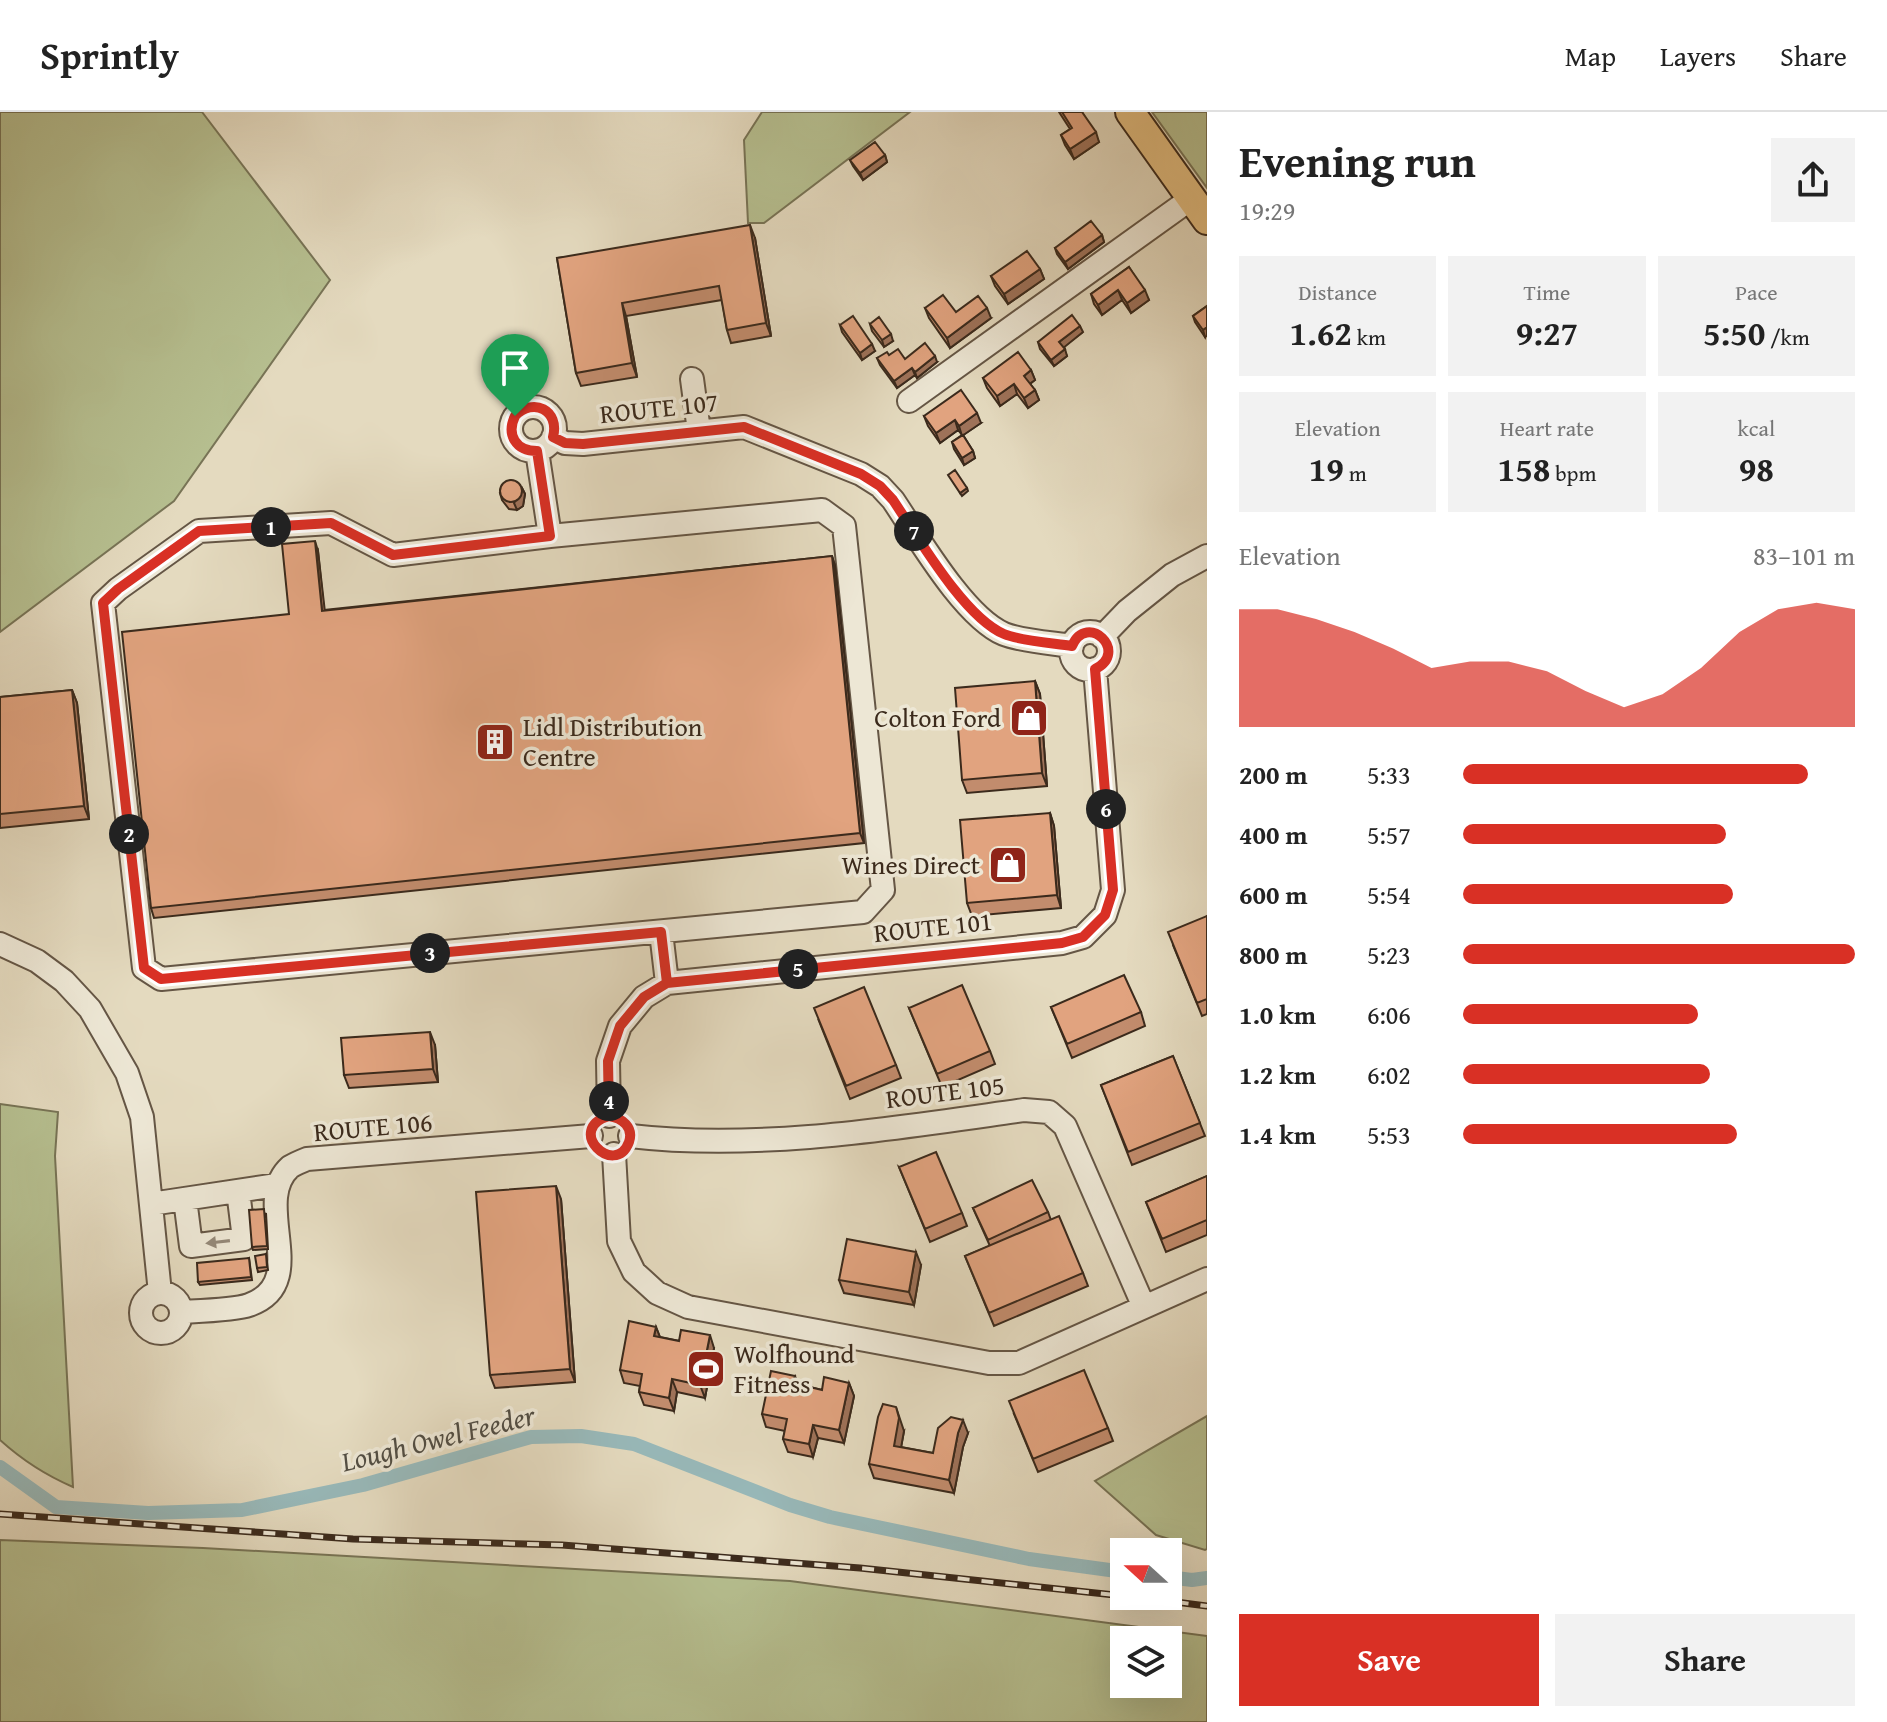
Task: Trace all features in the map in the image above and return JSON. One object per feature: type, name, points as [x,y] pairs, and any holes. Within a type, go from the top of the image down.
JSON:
[{"type":"main road","points":[[1130,112],[1200,209]]},
{"type":"street","points":[[909,401],[1200,209]]},
{"type":"street","points":[[692,379],[699,431]]},
{"type":"street","name":"ROUTE 107","points":[[550,536],[545,444],[583,444],[744,427],[861,474],[880,486],[959,596],[979,617],[1004,634],[1072,646]]},
{"type":"street","points":[[822,510],[844,526],[883,890],[863,912],[161,979],[144,968],[103,603],[199,531],[331,523],[393,555],[550,536],[822,510]]},
{"type":"street","points":[[1102,637],[1127,611],[1172,575],[1207,556]]},
{"type":"street","points":[[1085,633],[1097,634],[1108,647],[1107,658],[1100,667],[1083,669],[1074,662],[1072,646],[1074,640],[1085,633]]},
{"type":"street","name":"ROUTE 101","points":[[667,983],[1062,943],[1083,937],[1105,915],[1113,890],[1095,669]]},
{"type":"street","points":[[609,1116],[608,1061],[620,1026],[644,997],[667,983],[661,932]]},
{"type":"street","points":[[0,944],[37,961],[64,981],[90,1009],[127,1073],[142,1117],[160,1293]]},
{"type":"street","name":"ROUTE 105","points":[[630,1136],[783,1140],[1024,1110],[1049,1112],[1065,1126],[1144,1307]]},
{"type":"street","points":[[609,1116],[626,1124],[630,1136],[625,1148],[609,1155],[598,1151],[591,1136],[598,1120],[609,1116]]},
{"type":"street","name":"ROUTE 106","points":[[277,1185],[291,1166],[307,1159],[591,1136]]},
{"type":"street","points":[[614,1154],[619,1241],[634,1272],[657,1293],[688,1307],[989,1363],[1019,1363],[1207,1279]]},
{"type":"street","points":[[151,1204],[277,1185],[281,1267],[270,1294],[248,1306],[181,1312]]},
{"type":"street","points":[[185,1199],[191,1246],[244,1239],[238,1191]]},
{"type":"street","points":[[160,1293],[172,1296],[181,1312],[172,1329],[160,1332],[144,1322],[142,1309],[148,1298],[160,1293]]},
{"type":"green space","points":[[0,112],[202,112],[330,280],[174,501],[0,632]]},
{"type":"green space","points":[[762,112],[910,112],[764,223],[748,223],[744,140]]},
{"type":"green space","points":[[1152,112],[1207,112],[1207,188]]},
{"type":"green space","points":[[0,1104],[58,1112],[55,1156],[73,1487],[34,1466],[0,1440]]},
{"type":"green space","points":[[1207,1416],[1207,1549],[1182,1543],[1182,1538],[1156,1535],[1095,1481]]},
{"type":"green space","points":[[0,1540],[203,1548],[790,1581],[1131,1626],[1110,1626],[1110,1698],[1182,1698],[1182,1633],[1207,1636],[1207,1722],[0,1722]]},
{"type":"building","points":[[1062,112],[1082,112],[1096,132],[1070,149],[1061,135],[1072,128]]},
{"type":"building","points":[[875,142],[885,155],[860,173],[850,160]]},
{"type":"building","points":[[1091,221],[1102,235],[1065,262],[1055,248]]},
{"type":"building","points":[[750,225],[766,323],[727,330],[719,286],[622,303],[632,363],[576,373],[557,258]]},
{"type":"building","points":[[1027,251],[1040,269],[1004,294],[991,276]]},
{"type":"building","points":[[1129,267],[1145,290],[1127,303],[1118,290],[1098,305],[1091,294]]},
{"type":"building","points":[[943,295],[956,312],[978,296],[987,308],[947,338],[925,308]]},
{"type":"building","points":[[1207,306],[1207,327],[1203,330],[1193,316]]},
{"type":"building","points":[[1072,315],[1080,326],[1059,342],[1065,349],[1051,360],[1038,342]]},
{"type":"building","points":[[853,316],[872,344],[860,353],[840,325]]},
{"type":"building","points":[[879,317],[891,334],[882,340],[870,324]]},
{"type":"building","points":[[925,343],[935,356],[915,372],[912,368],[894,381],[877,358],[898,349],[905,359]]},
{"type":"building","points":[[1018,352],[1031,370],[1024,376],[1035,390],[1024,398],[1014,384],[997,396],[983,378]]},
{"type":"building","points":[[961,390],[977,413],[959,426],[955,420],[936,433],[924,416]]},
{"type":"building","points":[[963,435],[973,451],[962,458],[952,442]]},
{"type":"building","points":[[955,470],[967,488],[960,493],[948,475]]},
{"type":"building","points":[[511,480],[519,483],[522,491],[519,499],[511,502],[503,499],[500,491],[503,483]]},
{"type":"building","name":"Lidl Distribution Centre","points":[[315,541],[322,611],[832,556],[860,833],[151,908],[122,632],[289,614],[282,544]]},
{"type":"building","points":[[1035,681],[1042,773],[962,780],[955,688]]},
{"type":"building","points":[[72,690],[84,806],[0,814],[0,697]]},
{"type":"building","points":[[1050,813],[1057,895],[967,903],[960,820]]},
{"type":"building","points":[[1207,916],[1207,999],[1197,1003],[1168,932]]},
{"type":"building","points":[[1124,975],[1141,1012],[1067,1044],[1051,1007]]},
{"type":"building","points":[[962,985],[990,1051],[937,1074],[909,1008]]},
{"type":"building","points":[[864,987],[896,1065],[846,1086],[814,1008]]},
{"type":"building","points":[[430,1032],[433,1069],[344,1075],[341,1038]]},
{"type":"building","points":[[1173,1056],[1200,1123],[1128,1152],[1101,1085]]},
{"type":"building","points":[[936,1152],[962,1213],[925,1229],[899,1167]]},
{"type":"building","points":[[1207,1176],[1207,1220],[1162,1239],[1146,1202]]},
{"type":"building","points":[[1032,1180],[1048,1212],[988,1240],[973,1208]]},
{"type":"building","points":[[556,1186],[570,1369],[490,1375],[476,1192]]},
{"type":"building","points":[[264,1209],[267,1246],[252,1247],[249,1210]]},
{"type":"building","points":[[1059,1216],[1083,1273],[989,1313],[965,1256]]},
{"type":"building","points":[[847,1239],[916,1252],[909,1292],[839,1280]]},
{"type":"building","points":[[266,1254],[267,1267],[257,1268],[255,1256]]},
{"type":"building","points":[[249,1258],[251,1277],[198,1282],[197,1263]]},
{"type":"building","points":[[629,1321],[656,1327],[654,1336],[679,1341],[681,1330],[710,1335],[700,1385],[672,1379],[669,1398],[639,1392],[642,1374],[620,1370]]},
{"type":"building","points":[[1084,1370],[1108,1428],[1033,1459],[1009,1401]]},
{"type":"building","points":[[771,1371],[795,1376],[793,1383],[822,1390],[824,1377],[849,1383],[839,1430],[813,1425],[809,1444],[783,1439],[787,1419],[762,1414]]},
{"type":"building","points":[[883,1404],[896,1407],[899,1418],[894,1446],[933,1453],[938,1428],[951,1417],[963,1420],[949,1480],[869,1464]]},
{"type":"waterway","name":"Lough Owel Feeder","points":[[0,1467],[56,1507],[148,1513],[242,1510],[363,1485],[531,1437],[581,1436],[634,1444],[790,1505],[830,1517],[1029,1559],[1110,1570]]},
{"type":"waterway","name":"Lough Owel Feeder","points":[[1182,1579],[1207,1578]]},
{"type":"railway","points":[[0,1514],[353,1539],[562,1545],[860,1568],[1110,1595]]},
{"type":"railway","points":[[1182,1603],[1207,1606]]},
{"type":"place","name":"Colton Ford","points":[[1029,718]]},
{"type":"place","name":"Lidl Distribution Centre","points":[[495,742]]},
{"type":"place","name":"Wines Direct","points":[[1008,865]]},
{"type":"place","name":"Wolfhound Fitness","points":[[706,1369]]},
{"type":"route","points":[[515,416],[511,430],[513,438],[522,448],[537,451],[550,536],[393,555],[331,523],[199,531],[103,603],[144,968],[161,979],[661,932],[667,983],[644,997],[620,1026],[608,1061],[609,1116],[622,1120],[630,1136],[625,1148],[609,1155],[598,1151],[591,1136],[598,1120],[609,1116],[608,1061],[620,1026],[644,997],[667,983],[1062,943],[1083,937],[1105,915],[1113,890],[1095,669],[1107,658],[1108,647],[1102,637],[1085,633],[1074,640],[1072,646],[1004,634],[979,617],[959,596],[880,486],[861,474],[744,427],[583,444],[565,443],[553,437],[554,423],[540,408],[526,408],[515,416]]}]
